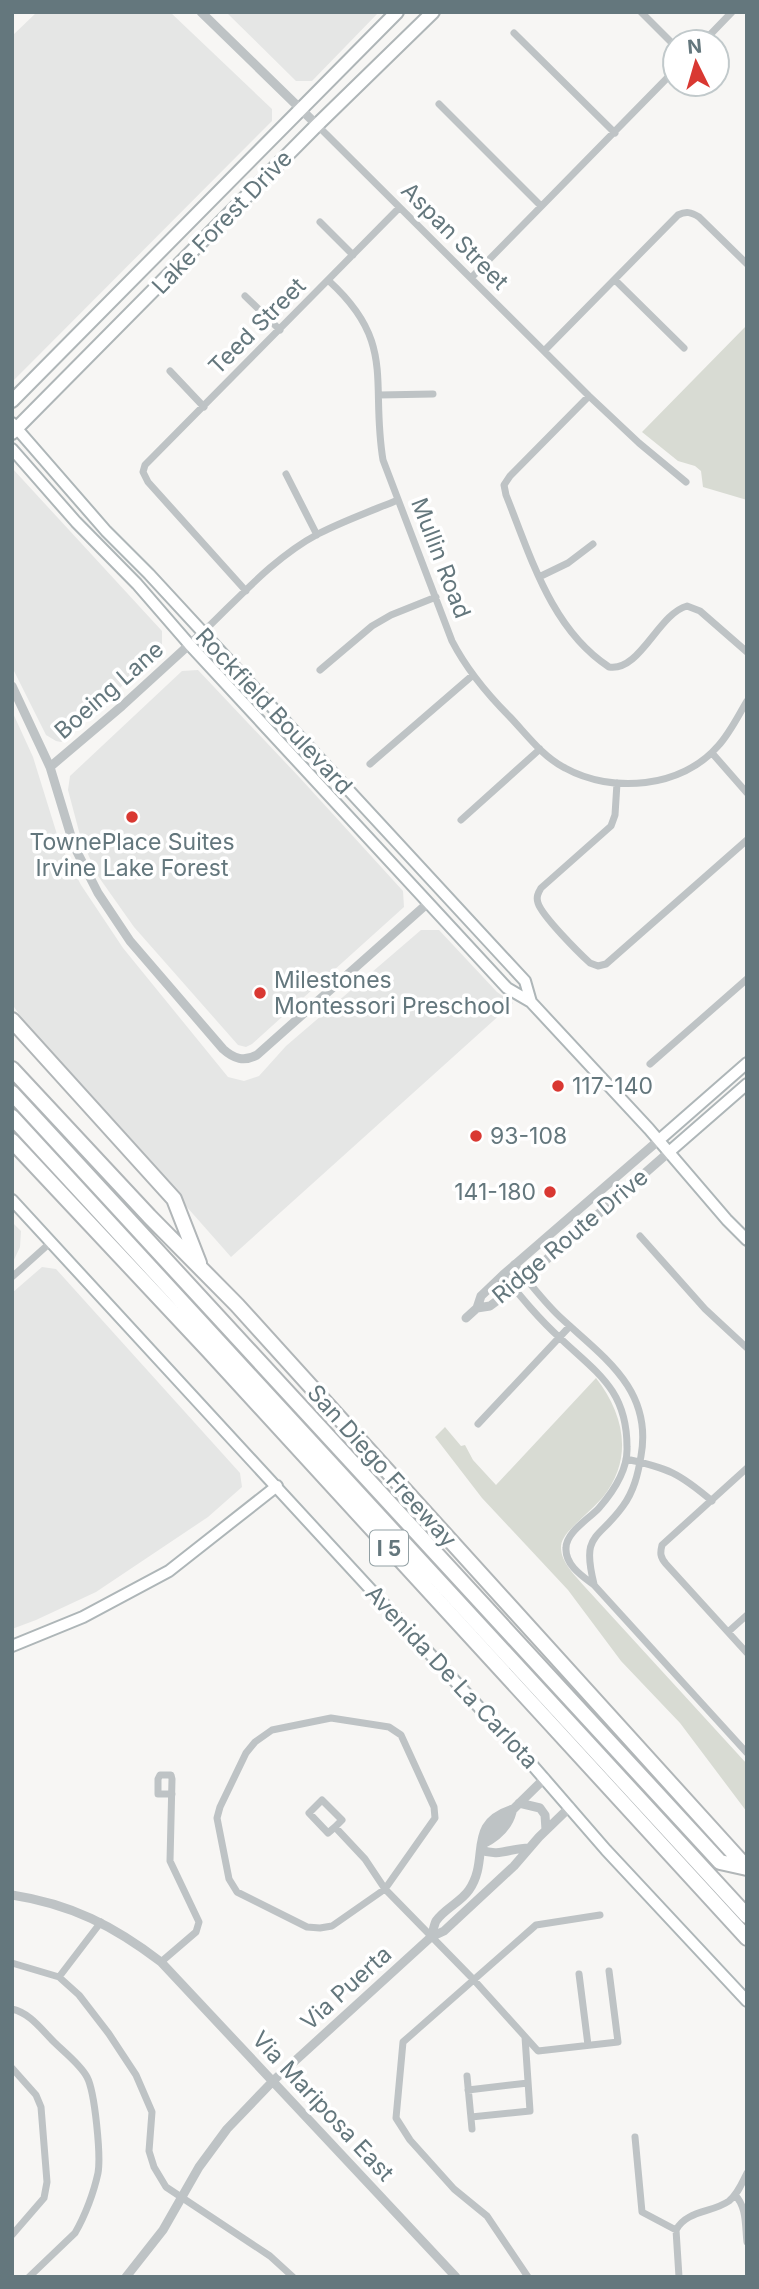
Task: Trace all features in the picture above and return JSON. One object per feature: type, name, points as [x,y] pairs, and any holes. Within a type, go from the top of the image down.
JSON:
[{"type":"highway","points":[[12,1020],[174,1199],[201,1267]]},
{"type":"highway","name":"San Diego Freeway","points":[[12,1069],[149,1216],[201,1267],[747,1868]]},
{"type":"highway","points":[[12,1093],[720,1862],[747,1868]]},
{"type":"highway","points":[[12,1117],[747,1916]]},
{"type":"highway","name":"I 5","points":[[12,1141],[217,1360],[747,1938]]},
{"type":"main road","name":"Lake Forest Drive","points":[[12,401],[397,12]]},
{"type":"main road","name":"Lake Forest Drive","points":[[14,428],[433,12]]},
{"type":"main road","name":"Rockfield Boulevard","points":[[14,428],[106,531],[149,574],[525,981],[531,1002]]},
{"type":"main road","name":"Rockfield Boulevard","points":[[12,449],[76,522],[137,584],[428,903],[507,988],[531,1002],[747,1240]]},
{"type":"main road","points":[[428,903],[450,901]]},
{"type":"main road","name":"Ridge Route Drive","points":[[659,1140],[747,1063]]},
{"type":"main road","name":"Ridge Route Drive","points":[[669,1152],[747,1084]]},
{"type":"main road","name":"Avenida De La Carlota","points":[[12,1200],[747,2001]]},
{"type":"main road","points":[[12,1647],[83,1617],[176,1567],[277,1486]]},
{"type":"street","name":"Aspan Street","points":[[201,12],[589,396],[686,482]]},
{"type":"street","points":[[641,12],[661,32]]},
{"type":"street","points":[[717,28],[732,12]]},
{"type":"street","points":[[514,33],[615,133]]},
{"type":"street","points":[[471,278],[661,85]]},
{"type":"street","points":[[439,104],[541,206]]},
{"type":"street","name":"Teed Street","points":[[246,591],[148,482],[143,472],[145,465],[399,208]]},
{"type":"street","points":[[544,351],[678,215],[685,212],[699,217],[747,264]]},
{"type":"street","points":[[320,222],[353,256]]},
{"type":"street","points":[[615,280],[684,348]]},
{"type":"street","name":"Mullin Road","points":[[329,281],[354,308],[370,333],[378,364],[383,460],[452,641],[473,676],[540,749],[564,768],[595,780],[617,783],[654,782],[685,770],[712,753]]},
{"type":"street","points":[[245,296],[280,331]]},
{"type":"street","points":[[170,371],[204,407]]},
{"type":"street","points":[[379,395],[433,394]]},
{"type":"street","points":[[589,396],[504,485],[551,604],[576,638],[604,664],[616,668],[629,663],[676,612],[687,606],[700,611],[747,652]]},
{"type":"street","points":[[286,474],[317,535]]},
{"type":"street","name":"Boeing Lane","points":[[50,767],[122,706],[284,557],[317,535],[398,500]]},
{"type":"street","points":[[539,577],[568,563],[593,544]]},
{"type":"street","points":[[320,670],[372,626],[391,615],[436,597]]},
{"type":"street","points":[[370,764],[473,676]]},
{"type":"street","points":[[12,686],[50,767],[74,846],[113,918],[130,942],[232,1056],[244,1060],[257,1055],[428,903]]},
{"type":"street","points":[[747,701],[726,737],[712,753],[747,793]]},
{"type":"street","points":[[461,820],[540,749]]},
{"type":"street","points":[[617,783],[615,815],[611,826],[541,887],[537,900],[539,907],[590,963],[598,966],[614,958],[747,840]]},
{"type":"street","points":[[650,1065],[747,979]]},
{"type":"street","name":"Ridge Route Drive","points":[[659,1140],[514,1264],[481,1296],[477,1308],[490,1306],[514,1288],[669,1152]]},
{"type":"street","points":[[639,1236],[705,1309],[747,1348]]},
{"type":"street","points":[[12,1277],[51,1242]]},
{"type":"street","points":[[514,1264],[570,1326],[604,1355],[630,1388],[642,1429],[643,1445],[633,1489],[623,1506],[594,1537],[590,1548],[589,1564],[594,1585]]},
{"type":"street","points":[[503,1275],[559,1338],[603,1377],[620,1405],[626,1426],[626,1460],[611,1493],[572,1534],[565,1546],[567,1556],[575,1570],[594,1585],[747,1753]]},
{"type":"street","points":[[466,1318],[477,1308]]},
{"type":"street","points":[[478,1424],[570,1326]]},
{"type":"street","points":[[626,1460],[659,1467],[679,1475],[712,1501]]},
{"type":"street","points":[[747,1468],[662,1545],[660,1552],[661,1558],[747,1653]]},
{"type":"street","points":[[728,1632],[747,1615]]},
{"type":"street","points":[[331,1718],[389,1727],[401,1735],[434,1807],[435,1818],[385,1889],[332,1926],[320,1928],[307,1927],[237,1892],[229,1879],[217,1818],[246,1753],[255,1742],[272,1730],[331,1718]]},
{"type":"street","points":[[516,1806],[545,1778]]},
{"type":"street","points":[[161,1962],[196,1932],[199,1922],[170,1861],[172,1794]]},
{"type":"street","points":[[322,1800],[342,1821],[335,1827],[328,1833],[309,1812],[322,1800]]},
{"type":"street","points":[[516,1806],[540,1808],[545,1815],[546,1830]]},
{"type":"street","name":"Via Puerta","points":[[431,1937],[436,1921],[469,1891],[480,1869],[482,1833],[500,1813],[516,1806]]},
{"type":"street","name":"Via Puerta","points":[[126,2277],[163,2230],[199,2167],[227,2129],[274,2080],[431,1937],[444,1931],[514,1866],[570,1807]]},
{"type":"street","points":[[335,1827],[365,1859],[385,1889],[473,1979],[538,2051],[618,2042],[609,1972]]},
{"type":"street","points":[[481,1847],[491,1854],[529,1848]]},
{"type":"street","name":"Via Mariposa East","points":[[12,1895],[47,1901],[101,1922],[130,1938],[161,1962],[456,2277]]},
{"type":"street","points":[[528,2277],[487,2216],[454,2189],[410,2140],[396,2118],[403,2042],[536,1925],[600,1916]]},
{"type":"street","points":[[58,1977],[101,1922]]},
{"type":"street","points":[[12,1963],[58,1977],[79,1995],[109,2034],[136,2075],[152,2112],[149,2151],[154,2167],[166,2187],[270,2256],[293,2277]]},
{"type":"street","points":[[579,1974],[588,2046]]},
{"type":"street","points":[[12,2009],[23,2012],[33,2020],[86,2075],[93,2090],[99,2160],[98,2173],[75,2233],[29,2277]]},
{"type":"street","points":[[471,2117],[530,2111],[525,2036]]},
{"type":"street","points":[[12,2068],[36,2095],[41,2108],[47,2182],[44,2198],[12,2235]]},
{"type":"street","points":[[467,2076],[472,2129]]},
{"type":"street","points":[[468,2090],[528,2083]]},
{"type":"street","points":[[635,2137],[642,2212],[676,2230]]},
{"type":"street","points":[[679,2277],[676,2230],[685,2219],[727,2203],[735,2195],[747,2173]]},
{"type":"street","points":[[735,2195],[744,2210],[747,2242]]},
{"type":"shaded area","points":[[37,12],[170,12],[272,109],[272,121],[12,382],[12,36]]},
{"type":"shaded area","points":[[226,12],[379,12],[312,81],[296,81]]},
{"type":"shaded area","points":[[747,325],[747,500],[703,487],[701,471],[695,466],[678,461],[642,432]]},
{"type":"shaded area","points":[[12,468],[162,631],[162,648],[61,742],[46,735],[12,667]]},
{"type":"shaded area","points":[[198,670],[403,891],[404,907],[246,1047],[238,1045],[134,927],[98,876],[81,839],[68,790],[70,776],[182,671]]},
{"type":"shaded area","points":[[12,711],[33,757],[60,844],[81,885],[123,948],[228,1077],[244,1081],[259,1076],[286,1046],[421,930],[439,930],[497,992],[513,1003],[231,1257],[27,1026],[12,1004]]},
{"type":"shaded area","points":[[12,1222],[21,1231],[20,1247],[12,1264]]},
{"type":"shaded area","points":[[42,1267],[56,1269],[240,1473],[242,1487],[208,1517],[96,1592],[12,1629],[12,1293]]},
{"type":"shaded area","points":[[596,1378],[606,1392],[619,1421],[622,1452],[613,1482],[603,1497],[564,1538],[561,1546],[563,1558],[585,1587],[747,1764],[747,1812],[680,1723],[621,1661],[568,1590],[482,1498],[435,1437],[445,1427],[461,1446],[465,1445],[473,1460],[496,1485]]},
{"type":"place","name":"TownePlace Suites Irvine Lake Forest","points":[[132,817]]},
{"type":"place","name":"Milestones Montessori Preschool","points":[[260,993]]},
{"type":"place","name":"117-140","points":[[558,1086]]},
{"type":"place","name":"93-108","points":[[476,1136]]},
{"type":"place","name":"141-180","points":[[550,1192]]}]
